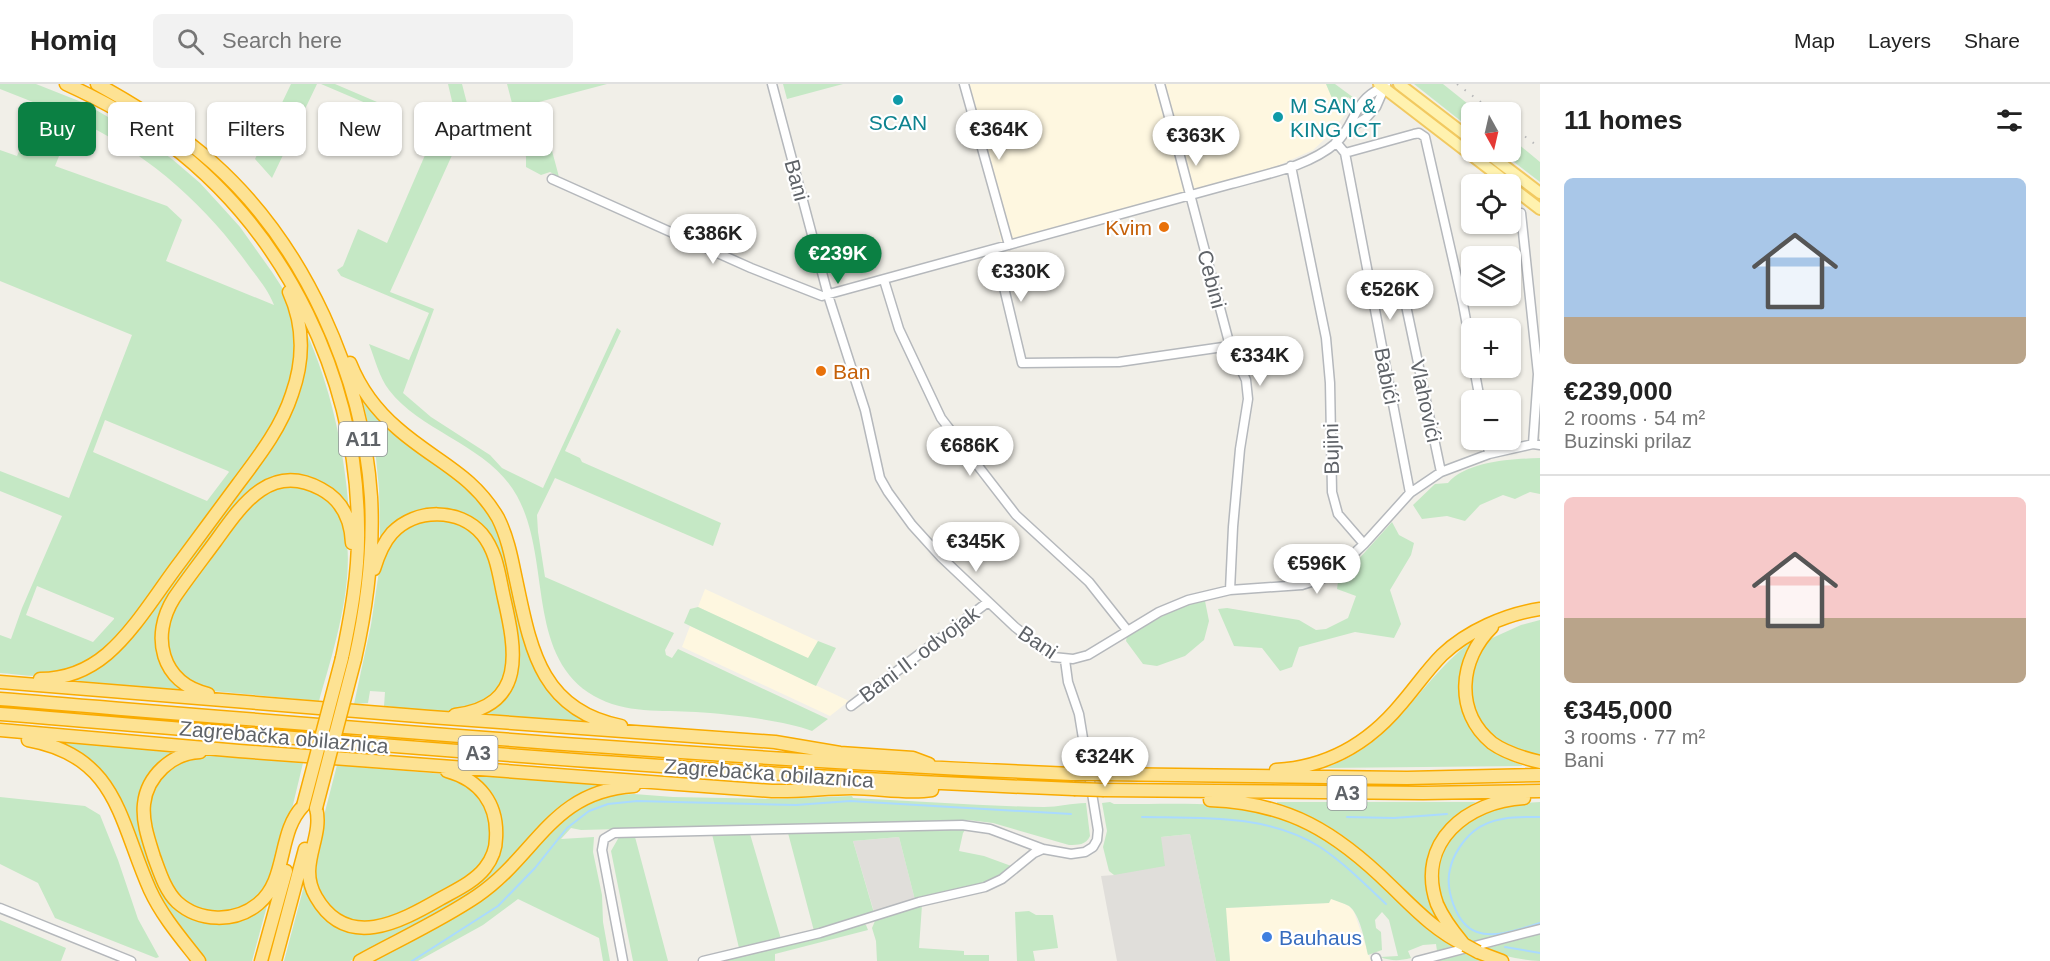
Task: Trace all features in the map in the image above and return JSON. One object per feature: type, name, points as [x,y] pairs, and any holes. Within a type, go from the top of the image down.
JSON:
[{"type":"highway","name":"A11","points":[[66,84],[113,107],[168,143],[216,185],[258,233],[288,277],[307,312],[327,357],[341,402],[351,446],[357,502],[358,561],[349,659]]},
{"type":"highway","name":"A11","points":[[97,84],[167,126],[215,165],[266,221],[314,296],[340,353],[354,396],[363,437],[372,520],[368,590],[309,807],[261,961]]},
{"type":"highway","points":[[0,677],[57,678],[93,665],[107,654],[148,604],[265,447],[279,423],[292,395],[299,370],[302,344],[294,304],[265,253],[258,233]]},
{"type":"highway","points":[[314,296],[327,309],[356,376],[378,410],[406,436],[471,482],[498,518],[510,551],[532,647],[540,667],[552,686],[572,705],[598,719],[632,728],[681,731],[693,737]]},
{"type":"highway","points":[[245,702],[200,692],[187,686],[174,675],[164,657],[160,636],[164,618],[174,598],[240,507],[259,490],[278,483],[299,482],[326,492],[340,505],[348,520],[351,536],[351,575],[354,588]]},
{"type":"highway","points":[[368,590],[385,543],[400,526],[414,518],[438,514],[461,519],[476,528],[490,547],[497,566],[514,645],[511,675],[500,693],[484,707],[466,713],[430,717]]},
{"type":"highway","points":[[1189,777],[1218,771],[1296,768],[1321,762],[1347,751],[1382,726],[1443,655],[1470,634],[1515,615],[1540,609]]},
{"type":"highway","points":[[1500,621],[1483,637],[1470,659],[1464,685],[1467,707],[1476,724],[1491,742],[1515,755],[1540,762]]},
{"type":"highway","points":[[0,682],[775,742],[840,753],[913,758],[938,768]]},
{"type":"highway","name":"Zagrebačka obilaznica","points":[[0,699],[525,742],[854,764],[1189,777],[1407,778],[1540,775]]},
{"type":"highway","name":"Zagrebačka obilaznica","points":[[0,714],[537,758],[957,785],[1153,791],[1423,793],[1540,791]]},
{"type":"highway","points":[[0,730],[239,751],[794,792],[842,788],[916,791],[957,785]]},
{"type":"highway","points":[[0,735],[44,743],[58,748],[78,759],[101,780],[122,815],[150,889],[162,913],[199,961]]},
{"type":"highway","points":[[239,751],[181,756],[165,765],[155,777],[144,803],[144,820],[150,843],[168,890],[177,902],[204,917],[219,918],[240,915],[259,903],[274,882],[292,822],[309,807],[318,823],[309,861],[309,876],[317,899],[342,922],[359,927],[377,928],[392,924],[429,906],[475,878],[493,856],[496,844],[496,820],[489,799],[474,783],[464,777],[447,771],[408,767],[399,763]]},
{"type":"highway","points":[[360,961],[476,896],[513,866],[546,826],[562,811],[579,801],[616,789],[677,784]]},
{"type":"highway","points":[[1153,791],[1179,799],[1239,802],[1282,812],[1306,822],[1349,848],[1440,932],[1478,952],[1502,961]]},
{"type":"highway","points":[[1465,945],[1446,922],[1435,898],[1433,869],[1439,848],[1452,827],[1476,809],[1509,800],[1540,798]]},
{"type":"highway","name":"A11","points":[[275,961],[309,807]]},
{"type":"main road","points":[[1399,84],[1461,132]]},
{"type":"main road","points":[[1383,85],[1496,174]]},
{"type":"main road","points":[[1499,162],[1540,193]]},
{"type":"main road","points":[[1521,194],[1540,209]]},
{"type":"street","name":"Bani","points":[[771,84],[828,295],[865,410],[880,478],[912,525],[941,557],[1015,627],[1050,655],[1065,660],[1068,682],[1079,714],[1098,830],[1097,840],[1093,847],[1085,852],[1071,854],[1043,849]]},
{"type":"street","points":[[964,84],[1009,245]]},
{"type":"street","points":[[1160,84],[1171,124]]},
{"type":"street","points":[[552,179],[751,268],[822,296],[995,250],[1291,166],[1318,154],[1366,118],[1376,107],[1383,85]]},
{"type":"street","points":[[1347,130],[1365,98],[1383,85]]},
{"type":"street","points":[[1336,142],[1345,153],[1419,133],[1427,139],[1466,318]]},
{"type":"street","name":"Cebini","points":[[1177,145],[1230,346],[1246,380],[1248,399],[1240,449],[1230,590]]},
{"type":"street","name":"Babići","points":[[1345,153],[1410,494]]},
{"type":"street","name":"Bujini","points":[[1291,166],[1326,338],[1330,383],[1332,492],[1338,514],[1364,544]]},
{"type":"street","points":[[1065,660],[1088,655],[1159,612],[1188,600],[1230,590],[1302,585],[1330,576],[1364,544],[1410,494],[1441,472],[1489,454],[1537,445],[1538,374],[1521,213]]},
{"type":"street","points":[[995,250],[1022,363],[1119,362],[1230,346]]},
{"type":"street","points":[[884,280],[899,329],[941,418],[1016,515],[1089,582],[1127,630]]},
{"type":"street","name":"Vlahovići","points":[[1404,296],[1441,472]]},
{"type":"street","points":[[1488,450],[1489,454]]},
{"type":"street","name":"Bani II. odvojak","points":[[851,706],[988,602]]},
{"type":"street","points":[[624,961],[602,850],[605,838],[614,833],[962,825],[990,829],[1043,849]]},
{"type":"street","points":[[703,961],[820,933],[919,902],[985,887],[1002,879],[1034,853],[1043,849]]},
{"type":"street","points":[[0,908],[131,961]]},
{"type":"street","points":[[1418,961],[1540,929]]},
{"type":"shaded area","points":[[961,84],[1326,84],[1334,103],[1348,111],[1313,150],[1277,166],[1002,244]]},
{"type":"shaded area","points":[[705,589],[818,641],[809,659],[698,607]]},
{"type":"shaded area","points":[[690,626],[849,701],[830,716],[682,647]]},
{"type":"shaded area","points":[[1190,834],[1216,961],[1117,961],[1101,876],[1114,875],[1161,837]]},
{"type":"shaded area","points":[[899,837],[915,900],[874,912],[853,841]]},
{"type":"shaded area","points":[[1331,898],[1349,906],[1354,912],[1371,961],[1230,961],[1225,908],[1328,903]]},
{"type":"green space","points":[[0,84],[36,84],[81,102],[33,102],[0,89]]},
{"type":"green space","points":[[291,84],[317,84],[306,107],[306,102],[282,102]]},
{"type":"green space","points":[[321,84],[335,84],[377,102],[363,102]]},
{"type":"green space","points":[[448,84],[462,84],[467,102],[452,102]]},
{"type":"green space","points":[[507,84],[607,84],[539,102],[512,102]]},
{"type":"green space","points":[[783,84],[843,84],[787,99]]},
{"type":"green space","points":[[1326,84],[1335,84],[1354,98],[1354,102],[1348,97],[1344,102],[1352,108],[1348,111],[1334,103]]},
{"type":"green space","points":[[1414,84],[1443,84],[1466,102],[1461,102],[1461,121]]},
{"type":"green space","points":[[96,110],[108,117],[108,137],[96,130]]},
{"type":"green space","points":[[1521,146],[1540,162],[1540,182],[1514,162],[1521,162]]},
{"type":"green space","points":[[0,150],[17,156],[18,154],[18,156],[59,156],[55,166],[167,206],[182,220],[166,261],[274,305],[262,283],[210,218],[169,179],[138,156],[168,156],[200,183],[240,227],[285,292],[297,334],[290,389],[264,442],[131,621],[114,640],[87,662],[65,672],[46,676],[0,673],[0,635],[11,639],[62,516],[0,491],[0,471],[69,498],[132,335],[0,281]],"holes":[[[105,420],[228,471],[229,472],[207,501],[93,452]],[[37,586],[114,618],[114,619],[93,642],[26,615]]]},
{"type":"green space","points":[[553,154],[559,177],[550,172],[541,175],[526,167],[526,157]]},
{"type":"green space","points":[[256,156],[283,156],[272,178],[255,159]]},
{"type":"green space","points":[[425,156],[452,156],[390,292],[434,309],[403,393],[431,417],[490,455],[502,468],[543,488],[617,328],[621,331],[565,451],[580,458],[582,462],[721,523],[713,546],[555,478],[537,515],[545,577],[674,633],[665,650],[666,655],[672,658],[678,649],[828,719],[812,731],[739,716],[644,710],[618,706],[594,696],[572,679],[558,657],[549,632],[528,521],[517,496],[490,464],[403,405],[389,390],[380,374],[369,344],[409,360],[429,313],[341,276],[337,270],[343,266],[358,229],[387,243]]},
{"type":"green space","points":[[305,329],[322,373],[335,418],[344,464],[349,511],[339,497],[276,479],[171,593],[158,623],[157,634],[164,655],[188,692],[63,682],[90,672],[278,436]]},
{"type":"green space","points":[[362,398],[480,499],[499,531],[525,642],[539,675],[598,725],[478,715],[515,674],[489,536],[442,510],[380,542],[376,458]]},
{"type":"green space","points":[[1540,458],[1540,494],[1530,492],[1515,499],[1503,495],[1480,505],[1465,521],[1447,516],[1422,519],[1413,505],[1435,484],[1448,483],[1466,470],[1491,463]]},
{"type":"green space","points":[[285,485],[308,487],[330,501],[343,523],[348,551],[347,584],[341,617],[319,701],[212,691],[195,686],[174,666],[167,653],[169,613],[244,509],[265,492]]},
{"type":"green space","points":[[430,518],[455,522],[466,527],[476,535],[488,554],[498,590],[509,653],[505,675],[487,699],[463,709],[429,711],[384,706],[385,692],[370,691],[368,703],[354,704],[371,625],[380,564],[390,542],[404,528]]},
{"type":"green space","points":[[1392,522],[1399,535],[1414,543],[1411,555],[1390,590],[1401,624],[1394,638],[1355,632],[1299,647],[1292,667],[1280,671],[1262,648],[1234,646],[1218,609],[1227,608],[1299,620],[1316,630],[1326,629],[1348,618],[1356,596],[1337,589],[1338,582]]},
{"type":"green space","points":[[1205,601],[1209,621],[1204,640],[1185,656],[1157,666],[1143,664],[1126,641],[1127,636],[1179,607]]},
{"type":"green space","points":[[698,607],[808,658],[818,641],[836,648],[816,686],[684,623],[690,609]]},
{"type":"green space","points":[[1540,620],[1540,758],[1497,742],[1476,721],[1468,685],[1481,648],[1490,639],[1521,625]]},
{"type":"green space","points":[[1472,641],[1465,656],[1459,686],[1464,715],[1471,729],[1481,741],[1497,754],[1523,766],[1324,768],[1349,757],[1370,744],[1388,728],[1435,675]]},
{"type":"green space","points":[[46,740],[179,751],[144,789],[160,885],[201,920],[268,902],[252,961],[205,961],[176,926],[153,890],[117,795]]},
{"type":"green space","points":[[210,755],[303,763],[291,813],[266,890],[245,907],[218,914],[195,908],[172,888],[153,839],[148,812],[155,783],[175,763]]},
{"type":"green space","points":[[337,765],[443,774],[473,788],[489,811],[492,842],[485,860],[466,879],[395,918],[367,924],[346,920],[335,913],[318,892],[313,872],[319,835]]},
{"type":"green space","points":[[471,775],[608,785],[593,789],[568,801],[549,816],[518,853],[486,885],[428,919],[350,961],[284,961],[305,882],[317,901],[349,924],[363,932],[376,933],[393,928],[412,918],[497,856],[481,783]]},
{"type":"green space","points":[[614,795],[778,799],[852,796],[853,798],[973,805],[1044,807],[1086,803],[1090,836],[1084,843],[1069,845],[993,823],[968,820],[581,830],[571,828],[561,839],[594,837],[593,852],[602,895],[603,922],[610,961],[603,961],[599,938],[518,899],[483,925],[418,961],[372,961],[479,903],[504,884],[562,818],[594,800]]},
{"type":"green space","points":[[0,797],[85,806],[100,815],[138,919],[159,957],[156,958],[55,918],[38,883],[0,864]]},
{"type":"green space","points":[[1277,802],[1476,802],[1448,825],[1431,853],[1428,886],[1437,921],[1364,852],[1325,825],[1277,805]]},
{"type":"green space","points":[[1540,802],[1540,926],[1472,943],[1452,925],[1442,908],[1435,873],[1448,840],[1480,811],[1511,804]]},
{"type":"green space","points":[[1102,803],[1114,804],[1195,804],[1250,809],[1302,824],[1337,845],[1454,946],[1437,951],[1436,944],[1423,945],[1408,951],[1411,958],[1403,960],[1380,957],[1398,956],[1389,920],[1382,912],[1375,920],[1376,928],[1381,932],[1382,950],[1368,955],[1362,929],[1353,910],[1331,899],[1329,903],[1226,908],[1230,961],[1216,961],[1190,834],[1161,837],[1165,866],[1114,875],[1109,871],[1103,847],[1107,831]]},
{"type":"green space","points":[[966,829],[959,851],[984,856],[1014,867],[979,885],[915,900],[899,837],[853,841],[874,913],[814,931],[788,833]]},
{"type":"green space","points":[[712,834],[750,834],[781,939],[739,948]]},
{"type":"green space","points":[[619,837],[635,837],[668,961],[633,961],[611,851]]},
{"type":"green space","points":[[922,905],[919,948],[964,951],[964,955],[989,955],[989,961],[877,961],[876,941],[872,928],[875,921],[884,916]]},
{"type":"green space","points":[[1029,911],[1036,915],[1053,915],[1058,948],[1033,951],[1035,961],[1017,961],[1015,912]]},
{"type":"green space","points":[[0,920],[66,948],[61,961],[0,961]]},
{"type":"green space","points":[[861,923],[866,925],[868,930],[775,954],[775,961],[710,961]]},
{"type":"green space","points":[[1540,934],[1540,961],[1511,957],[1484,949]]},
{"type":"green space","points":[[1469,953],[1486,961],[1436,961]]},
{"type":"waterway","points":[[412,961],[498,906],[535,868],[567,828],[589,811],[608,804],[637,801],[796,805],[850,801],[1071,814]]},
{"type":"waterway","points":[[1347,817],[1394,818],[1447,814]]},
{"type":"waterway","points":[[1142,817],[1234,820],[1256,823],[1300,836],[1320,847],[1346,867],[1386,904]]},
{"type":"waterway","points":[[1540,817],[1506,818],[1481,826],[1459,848],[1453,858],[1449,877],[1451,896],[1458,914],[1463,922],[1477,932],[1501,934],[1540,923]]},
{"type":"waterway","points":[[1505,947],[1540,953]]},
{"type":"tunnel","points":[[1171,124],[1177,145]]},
{"type":"railway","points":[[1457,84],[1481,102]]},
{"type":"railway","points":[[1521,133],[1540,148]]},
{"type":"place","name":"SCAN","points":[[898,100]]},
{"type":"place","name":"M SAN & KING ICT","points":[[1278,117]]},
{"type":"place","name":"Kvim","points":[[1164,227]]},
{"type":"place","name":"Ban","points":[[821,371]]},
{"type":"place","name":"Bauhaus","points":[[1267,937]]}]
